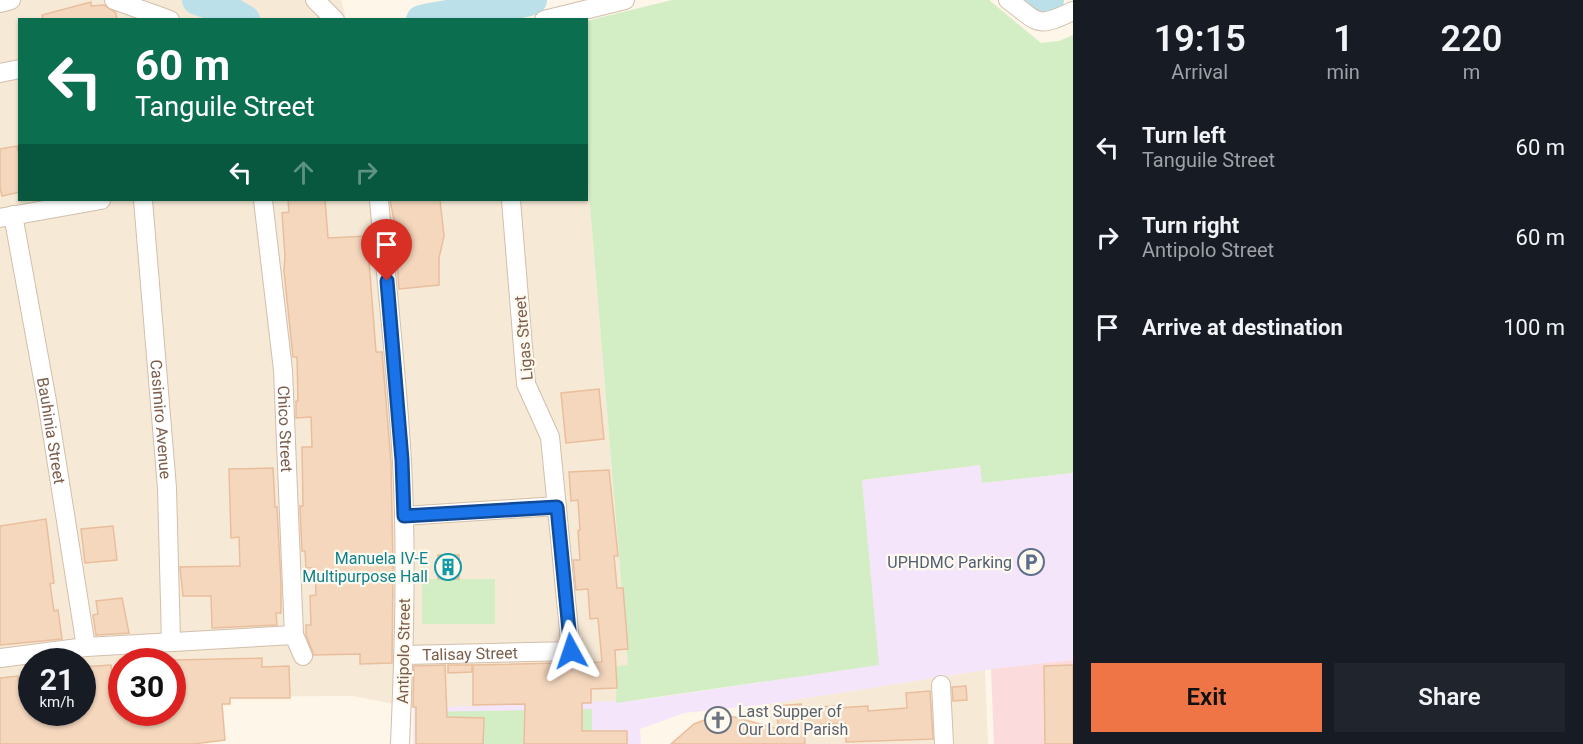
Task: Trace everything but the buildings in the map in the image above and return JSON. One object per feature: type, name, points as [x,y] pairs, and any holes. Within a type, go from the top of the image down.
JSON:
[{"type":"street","points":[[0,3],[11,0]]},
{"type":"street","points":[[552,18],[625,0]]},
{"type":"street","points":[[1008,0],[1038,22],[1051,22],[1073,11]]},
{"type":"street","points":[[124,6],[163,18]]},
{"type":"street","points":[[0,74],[18,70]]},
{"type":"street","points":[[6,216],[95,201]]},
{"type":"street","name":"Casimiro Avenue","points":[[143,201],[167,488],[171,641]]},
{"type":"street","name":"Chico Street","points":[[263,201],[283,370],[294,635],[303,656]]},
{"type":"street","name":"Antipolo Street","points":[[379,201],[402,460],[404,655],[400,744]]},
{"type":"street","name":"Ligas Street","points":[[511,201],[526,384],[550,437],[571,651]]},
{"type":"street","name":"Bauhinia Street","points":[[6,216],[47,401],[86,647]]},
{"type":"street","points":[[404,516],[557,507]]},
{"type":"street","points":[[0,658],[86,647],[294,635]]},
{"type":"street","name":"Talisay Street","points":[[404,655],[571,651]]},
{"type":"street","points":[[941,685],[944,744]]},
{"type":"shaded area","points":[[0,0],[341,0],[346,18],[18,18],[18,201],[588,201],[588,181],[628,665],[617,667],[616,703],[414,708],[353,696],[186,697],[186,648],[108,648],[108,701],[96,701],[96,648],[18,648],[18,707],[0,709]]},
{"type":"shaded area","points":[[980,465],[982,483],[1073,473],[1073,660],[985,670],[769,704],[684,713],[640,729],[641,744],[413,744],[414,708],[640,700],[878,665],[862,480]]},
{"type":"shaded area","points":[[1073,660],[1073,744],[994,744],[991,669]]},
{"type":"shaded area","points":[[985,670],[988,744],[772,744],[769,704]]},
{"type":"green space","points":[[672,0],[989,0],[1041,43],[1059,41],[1073,35],[1073,473],[982,483],[980,465],[862,480],[879,665],[616,703],[617,666],[628,665],[588,181],[588,21]]},
{"type":"green space","points":[[422,579],[495,579],[495,624],[422,624]]},
{"type":"green space","points":[[592,709],[592,744],[415,744],[415,712]]},
{"type":"waterway","points":[[197,0],[230,11],[242,18]]},
{"type":"waterway","points":[[432,18],[532,0]]},
{"type":"waterway","points":[[1038,0],[1045,2],[1049,0]]},
{"type":"place","name":"UPHDMC Parking","points":[[1031,562]]},
{"type":"place","name":"Manuela IV-E Multipurpose Hall","points":[[448,567]]},
{"type":"place","name":"Last Supper of Our Lord Parish","points":[[718,720]]},
{"type":"route","points":[[387,281],[402,460],[404,516],[557,507],[571,651]]}]
